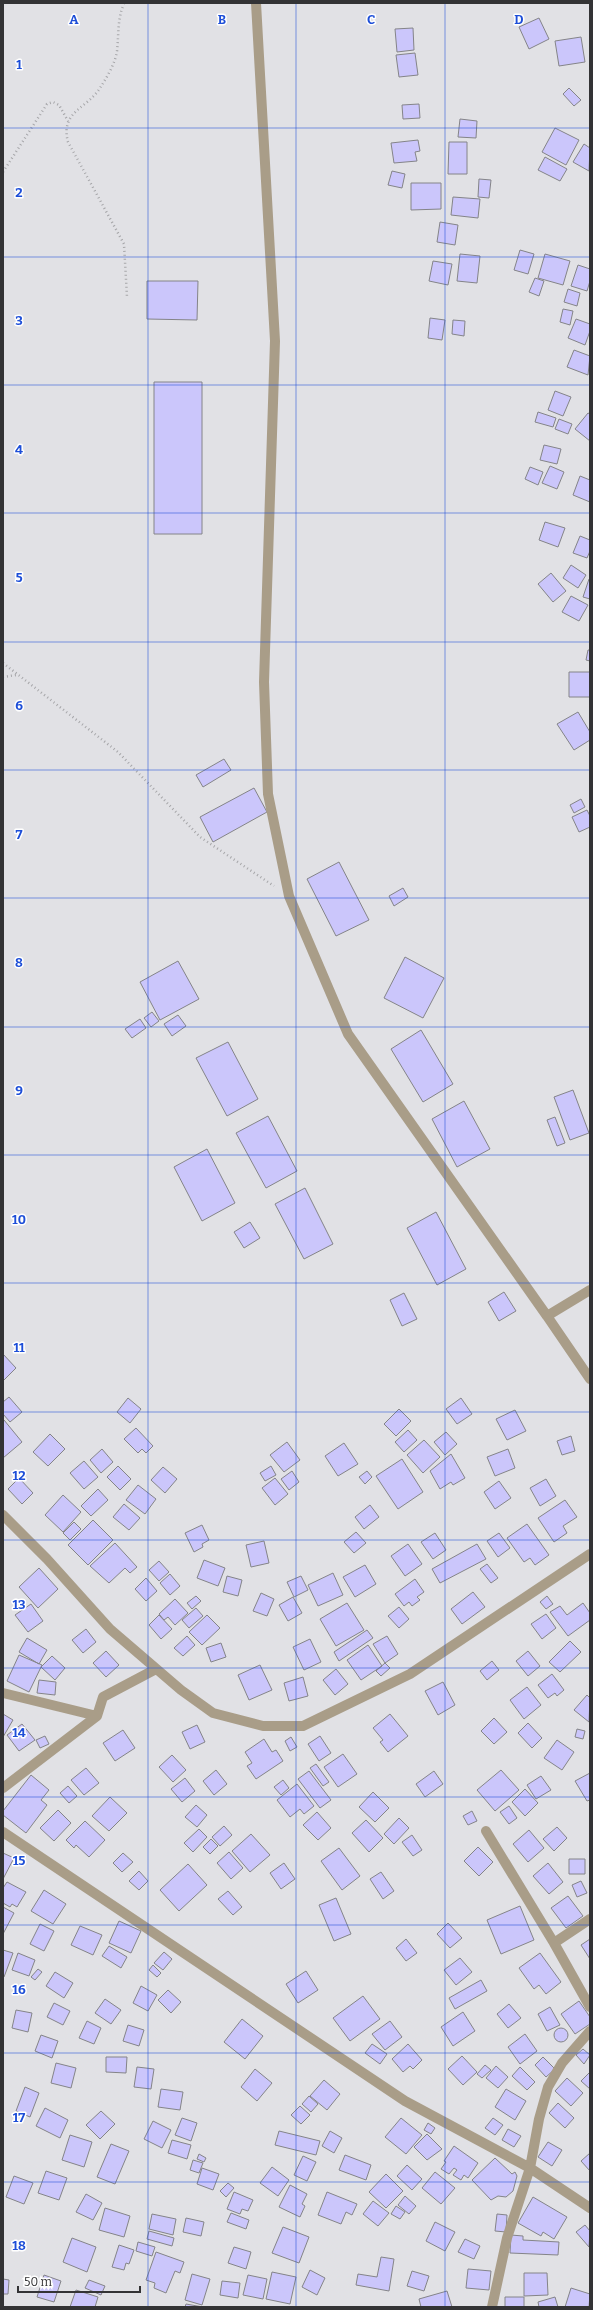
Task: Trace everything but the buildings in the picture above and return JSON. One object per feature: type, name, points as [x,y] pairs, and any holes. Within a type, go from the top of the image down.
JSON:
[{"type":"street","points":[[256,3],[275,341],[264,682],[268,794],[289,896],[348,1034],[590,1379]]},
{"type":"street","points":[[547,1316],[590,1290]]},
{"type":"street","points":[[3,1515],[47,1559],[110,1628],[156,1669],[213,1713],[263,1726],[303,1726],[410,1674],[590,1554]]},
{"type":"street","points":[[3,1788],[97,1716],[103,1697],[156,1669]]},
{"type":"street","points":[[3,1693],[97,1716]]},
{"type":"street","points":[[486,1831],[554,1943],[590,2007]]},
{"type":"street","points":[[3,1832],[405,2101],[530,2168],[590,2208]]},
{"type":"street","points":[[554,1943],[590,1919]]},
{"type":"street","points":[[492,2307],[507,2238],[530,2168],[548,2087],[562,2063],[590,2031]]},
{"type":"path","points":[[124,3],[119,18],[117,52],[111,67],[99,90],[68,121],[65,130],[68,142],[124,244],[127,297]]},
{"type":"path","points":[[3,172],[47,104],[53,102],[59,105],[68,121]]},
{"type":"path","points":[[3,663],[118,752],[200,837],[289,896]]},
{"type":"path","points":[[3,677],[17,675]]}]
